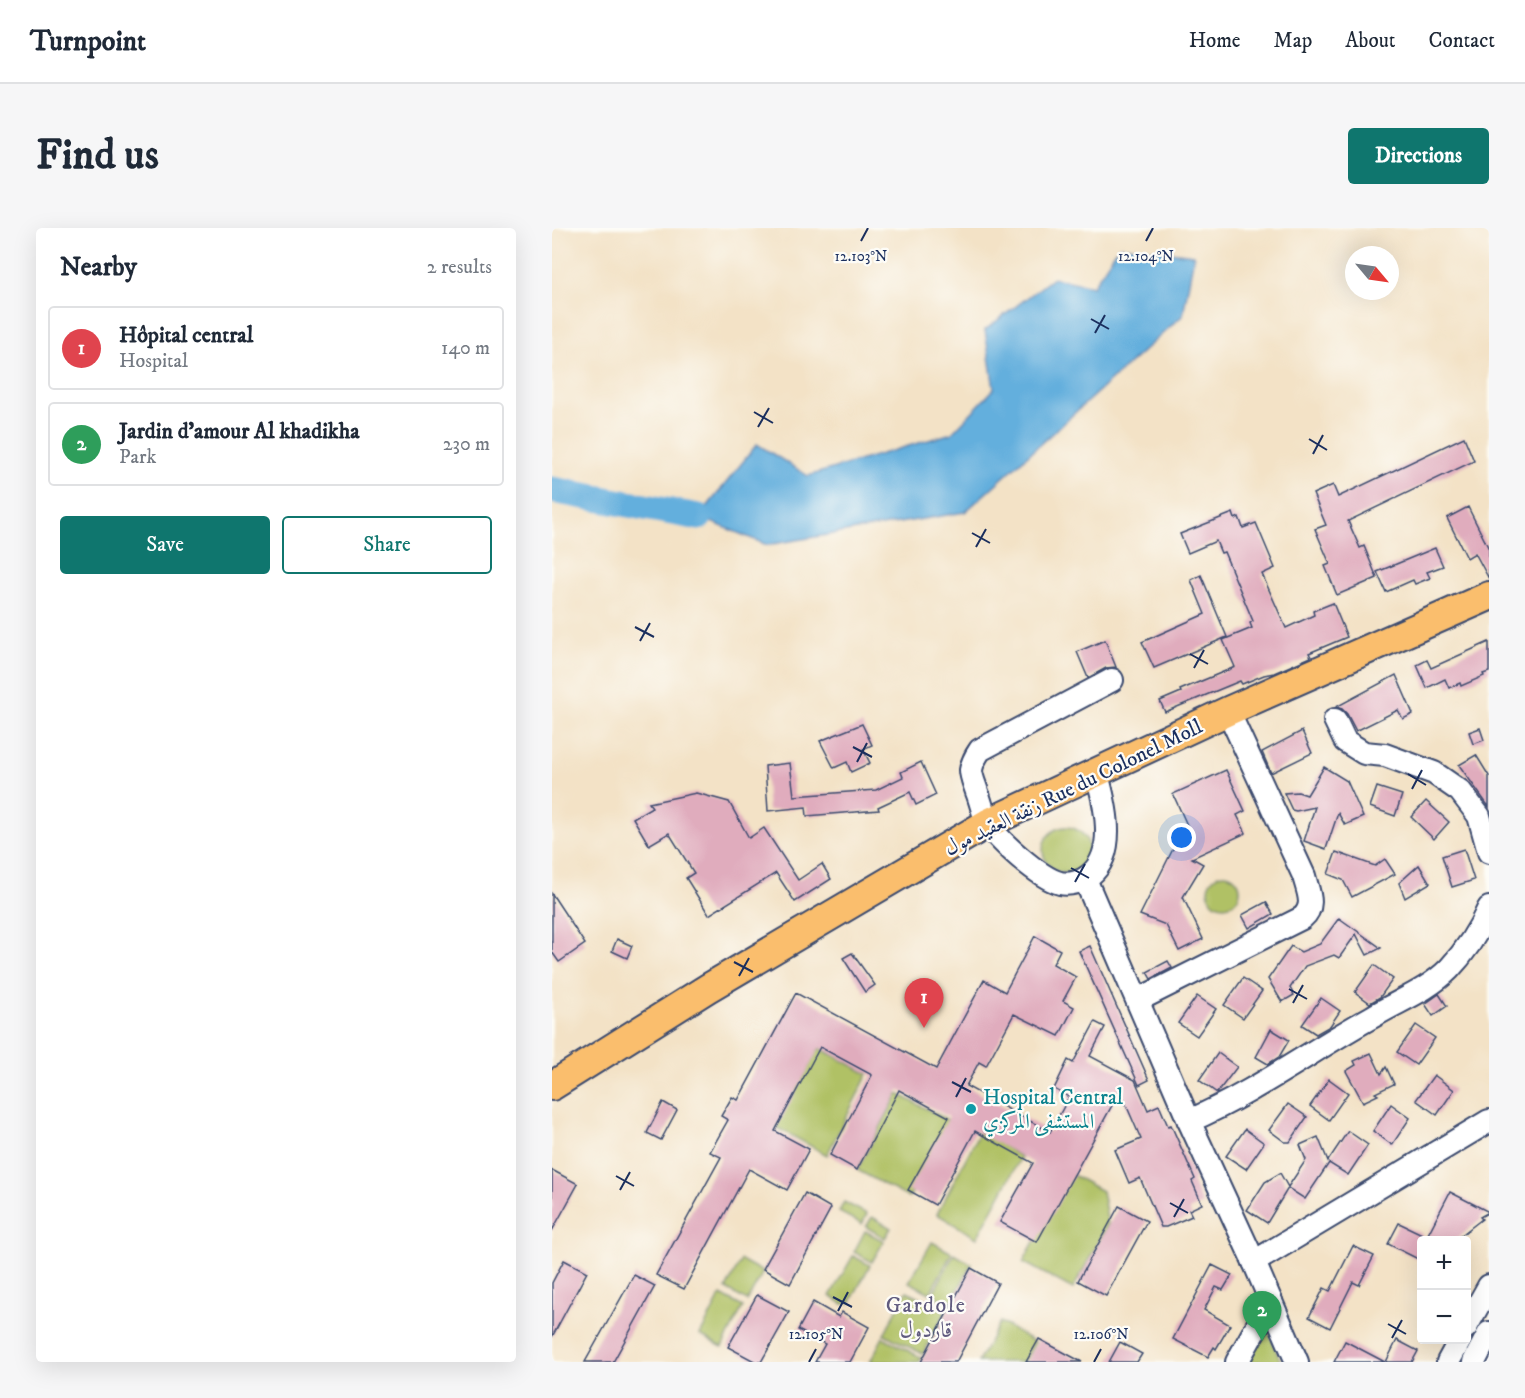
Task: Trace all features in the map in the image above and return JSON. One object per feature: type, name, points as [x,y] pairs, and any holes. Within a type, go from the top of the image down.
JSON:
[{"type":"main road","name":"زنقة العقيد مول Rue du Colonel Moll","points":[[552,1086],[708,988],[988,823],[1228,711],[1489,597]]},
{"type":"street","points":[[1096,771],[1104,804],[1106,843],[1102,859],[1093,873],[1085,879],[1067,884],[1054,881],[1041,874],[1011,849],[988,823],[971,773],[972,762],[980,750],[1112,680]]},
{"type":"street","points":[[1138,1000],[1309,913],[1311,904],[1304,876],[1228,711]]},
{"type":"street","points":[[1335,720],[1345,741],[1364,753],[1385,755],[1434,773],[1460,790],[1479,816],[1489,852]]},
{"type":"street","points":[[1085,879],[1189,1121],[1297,1362]]},
{"type":"street","points":[[1189,1121],[1218,1108],[1293,1066],[1371,1017],[1422,991],[1449,969],[1464,951],[1478,933],[1489,908]]},
{"type":"street","points":[[1254,1262],[1489,1121]]},
{"type":"street","points":[[1471,1320],[1489,1286]]},
{"type":"street","points":[[1237,1362],[1271,1301]]},
{"type":"street","points":[[1474,1362],[1489,1333]]},
{"type":"street","points":[[1448,1362],[1458,1344]]},
{"type":"green space","points":[[1066,827],[1082,834],[1089,850],[1082,866],[1066,873],[1050,866],[1043,850],[1050,834]]},
{"type":"green space","points":[[1224,874],[1235,879],[1240,890],[1235,901],[1224,906],[1213,901],[1208,890],[1213,879]]},
{"type":"green space","points":[[819,1048],[868,1074],[827,1155],[776,1127]]},
{"type":"green space","points":[[898,1094],[950,1121],[909,1198],[857,1170]]},
{"type":"green space","points":[[980,1131],[1021,1157],[977,1238],[937,1214]]},
{"type":"green space","points":[[1071,1174],[1102,1191],[1108,1224],[1073,1289],[1023,1262]]},
{"type":"green space","points":[[844,1202],[867,1214],[862,1224],[839,1212]]},
{"type":"green space","points":[[872,1217],[891,1228],[885,1238],[866,1227]]},
{"type":"green space","points":[[865,1231],[884,1241],[872,1262],[854,1252]]},
{"type":"green space","points":[[932,1242],[952,1253],[930,1293],[909,1282]]},
{"type":"green space","points":[[954,1254],[972,1264],[950,1304],[932,1295]]},
{"type":"green space","points":[[853,1256],[870,1265],[850,1303],[843,1304],[830,1296]]},
{"type":"green space","points":[[741,1260],[763,1272],[747,1301],[726,1289]]},
{"type":"green space","points":[[907,1291],[946,1311],[923,1354],[884,1334]]},
{"type":"green space","points":[[721,1295],[743,1307],[722,1347],[700,1335]]},
{"type":"green space","points":[[1263,1319],[1281,1362],[1241,1362]]},
{"type":"green space","points":[[1000,1322],[1035,1342],[1024,1362],[978,1362]]},
{"type":"green space","points":[[883,1337],[922,1358],[919,1362],[870,1362]]},
{"type":"water","points":[[1119,246],[1194,255],[1183,315],[965,512],[767,545],[699,517],[757,444],[808,476],[952,433],[994,389],[985,330],[1053,278],[1093,286]]},
{"type":"building","points":[[1464,437],[1474,461],[1348,521],[1360,548],[1364,546],[1377,578],[1337,595],[1325,566],[1330,564],[1315,529],[1326,525],[1313,494],[1333,485],[1338,497]]},
{"type":"building","points":[[1468,507],[1489,549],[1489,579],[1475,553],[1467,558],[1447,518]]},
{"type":"building","points":[[1233,513],[1235,519],[1239,517],[1243,528],[1256,523],[1275,568],[1262,574],[1286,628],[1314,615],[1313,611],[1333,603],[1347,637],[1309,653],[1311,657],[1274,673],[1242,684],[1240,681],[1165,712],[1160,701],[1235,667],[1223,640],[1252,628],[1250,623],[1253,621],[1224,552],[1221,553],[1216,541],[1188,553],[1180,534]]},
{"type":"building","points":[[1435,548],[1443,566],[1427,572],[1430,578],[1415,584],[1413,580],[1386,592],[1377,572]]},
{"type":"building","points":[[1201,575],[1227,637],[1154,668],[1142,642],[1205,614],[1191,580]]},
{"type":"building","points":[[1105,640],[1116,667],[1106,668],[1088,678],[1077,652]]},
{"type":"building","points":[[1489,642],[1489,672],[1483,674],[1484,676],[1461,686],[1460,683],[1449,688],[1445,679],[1427,688],[1417,665],[1427,660],[1431,668]]},
{"type":"building","points":[[1396,675],[1413,714],[1403,719],[1398,710],[1356,731],[1347,714],[1336,707]]},
{"type":"building","points":[[862,724],[872,745],[863,749],[870,763],[851,772],[847,762],[834,768],[820,741]]},
{"type":"building","points":[[1480,728],[1484,740],[1473,744],[1469,732]]},
{"type":"building","points":[[1302,731],[1312,753],[1271,773],[1262,752]]},
{"type":"building","points":[[1476,755],[1489,776],[1489,807],[1459,765]]},
{"type":"building","points":[[921,762],[936,795],[916,805],[910,792],[878,807],[879,810],[807,816],[806,807],[768,811],[765,766],[790,763],[794,796],[876,790],[903,777],[901,772]]},
{"type":"building","points":[[1324,767],[1347,781],[1363,817],[1345,825],[1338,813],[1326,849],[1304,841],[1315,807],[1292,810],[1284,793],[1298,792],[1307,795]]},
{"type":"building","points":[[1226,770],[1245,811],[1237,815],[1246,833],[1192,858],[1203,864],[1183,897],[1203,939],[1179,951],[1166,925],[1140,915],[1176,843],[1192,836],[1173,794]]},
{"type":"building","points":[[1377,787],[1402,795],[1395,816],[1370,807]]},
{"type":"building","points":[[696,793],[729,802],[749,838],[764,828],[798,880],[822,864],[831,879],[795,902],[776,873],[709,915],[686,878],[694,873],[669,833],[649,845],[633,818],[652,807],[649,803]]},
{"type":"building","points":[[1426,801],[1449,822],[1434,839],[1411,817]]},
{"type":"building","points":[[1464,849],[1474,880],[1452,887],[1442,856]]},
{"type":"building","points":[[1336,852],[1375,866],[1385,859],[1395,874],[1352,897],[1343,880],[1328,874]]},
{"type":"building","points":[[1419,865],[1430,883],[1405,898],[1399,883]]},
{"type":"building","points":[[552,894],[585,944],[559,962],[552,952]]},
{"type":"building","points":[[1266,902],[1273,914],[1249,928],[1242,915]]},
{"type":"building","points":[[1339,918],[1381,948],[1367,955],[1356,934],[1339,958],[1334,955],[1305,966],[1290,988],[1294,995],[1282,1002],[1268,979],[1291,946],[1301,952],[1320,944]]},
{"type":"building","points":[[1035,936],[1060,950],[1053,964],[1076,977],[1063,1001],[1074,1007],[1059,1036],[1014,1014],[986,1066],[979,1062],[966,1086],[1050,1132],[1069,1097],[1054,1089],[1068,1060],[1073,1063],[1095,1022],[1105,1027],[1090,1056],[1135,1080],[1148,1110],[1159,1105],[1168,1126],[1171,1125],[1195,1179],[1192,1181],[1202,1204],[1189,1210],[1192,1216],[1161,1227],[1140,1178],[1129,1183],[1115,1150],[1141,1139],[1120,1091],[1037,1242],[1000,1222],[1033,1163],[975,1131],[935,1205],[908,1190],[949,1117],[899,1090],[857,1170],[830,1155],[872,1075],[820,1047],[775,1131],[809,1149],[787,1190],[749,1169],[684,1289],[656,1275],[721,1157],[710,1152],[728,1120],[721,1116],[732,1097],[738,1100],[796,993],[936,1069],[984,980],[1005,992]]},
{"type":"building","points":[[617,939],[632,946],[627,958],[612,951]]},
{"type":"building","points":[[1090,946],[1149,1080],[1139,1085],[1079,951]]},
{"type":"building","points":[[852,953],[875,985],[865,992],[843,958]]},
{"type":"building","points":[[1168,961],[1172,968],[1151,979],[1147,972]]},
{"type":"building","points":[[1374,965],[1393,979],[1380,997],[1370,1003],[1355,992]]},
{"type":"building","points":[[1243,978],[1262,991],[1243,1018],[1224,1005]]},
{"type":"building","points":[[1439,994],[1447,1006],[1433,1016],[1425,1004]]},
{"type":"building","points":[[1197,996],[1216,1009],[1197,1036],[1178,1023]]},
{"type":"building","points":[[1321,998],[1340,1011],[1330,1026],[1316,1034],[1302,1025]]},
{"type":"building","points":[[1416,1025],[1435,1038],[1416,1065],[1397,1052]]},
{"type":"building","points":[[1271,1029],[1289,1040],[1279,1057],[1268,1064],[1256,1057]]},
{"type":"building","points":[[1218,1053],[1237,1067],[1217,1093],[1199,1080]]},
{"type":"building","points":[[1371,1053],[1381,1074],[1386,1067],[1394,1084],[1363,1102],[1346,1071],[1356,1065],[1354,1061]]},
{"type":"building","points":[[1434,1075],[1454,1090],[1437,1115],[1416,1100]]},
{"type":"building","points":[[1329,1079],[1348,1093],[1329,1120],[1310,1106]]},
{"type":"building","points":[[663,1102],[677,1110],[661,1140],[647,1133]]},
{"type":"building","points":[[1288,1104],[1307,1117],[1290,1142],[1285,1142],[1269,1130]]},
{"type":"building","points":[[1391,1104],[1410,1118],[1392,1145],[1373,1131]]},
{"type":"building","points":[[1245,1129],[1264,1143],[1246,1169],[1226,1156]]},
{"type":"building","points":[[1348,1131],[1368,1145],[1348,1175],[1329,1163],[1305,1199],[1288,1188],[1267,1223],[1247,1210],[1265,1182],[1280,1173],[1288,1187],[1306,1160],[1300,1145],[1318,1137],[1328,1161]]},
{"type":"building","points":[[552,1170],[578,1184],[552,1231]]},
{"type":"building","points":[[1450,1192],[1489,1212],[1480,1217],[1482,1219],[1460,1236],[1427,1236]]},
{"type":"building","points":[[805,1193],[831,1208],[790,1284],[763,1269]]},
{"type":"building","points":[[1119,1206],[1147,1221],[1106,1296],[1078,1281]]},
{"type":"building","points":[[1399,1223],[1422,1234],[1422,1236],[1417,1236],[1417,1258],[1388,1244]]},
{"type":"building","points":[[1353,1246],[1374,1256],[1359,1285],[1353,1282],[1330,1328],[1309,1317],[1324,1288],[1330,1291]]},
{"type":"building","points":[[564,1260],[587,1272],[552,1337],[552,1283]]},
{"type":"building","points":[[1212,1265],[1232,1275],[1223,1290],[1216,1287],[1204,1310],[1230,1325],[1216,1349],[1214,1347],[1208,1357],[1173,1339]]},
{"type":"building","points":[[971,1268],[998,1283],[956,1362],[921,1362]]},
{"type":"building","points":[[634,1275],[655,1286],[613,1362],[585,1362]]},
{"type":"building","points":[[757,1295],[789,1312],[761,1362],[756,1362],[728,1347]]},
{"type":"building","points":[[813,1302],[839,1317],[842,1312],[869,1327],[850,1362],[815,1362],[825,1344],[798,1330]]},
{"type":"building","points":[[1039,1339],[1082,1362],[1026,1362]]},
{"type":"building","points":[[1397,1340],[1418,1351],[1412,1362],[1386,1362]]},
{"type":"building","points":[[1345,1341],[1385,1362],[1334,1362]]},
{"type":"building","points":[[1120,1342],[1142,1354],[1137,1362],[1109,1362]]},
{"type":"waterway","points":[[552,490],[699,517]]},
{"type":"place","name":"Hôpital central","points":[[924,1028]]},
{"type":"place","name":"Hospital Central المستشفى المركزي","points":[[971,1109]]},
{"type":"place","name":"Jardin d'amour Al khadikha","points":[[1262,1341]]},
{"type":"district","name":"Gardole قاردول","points":[[926,1316]]}]
